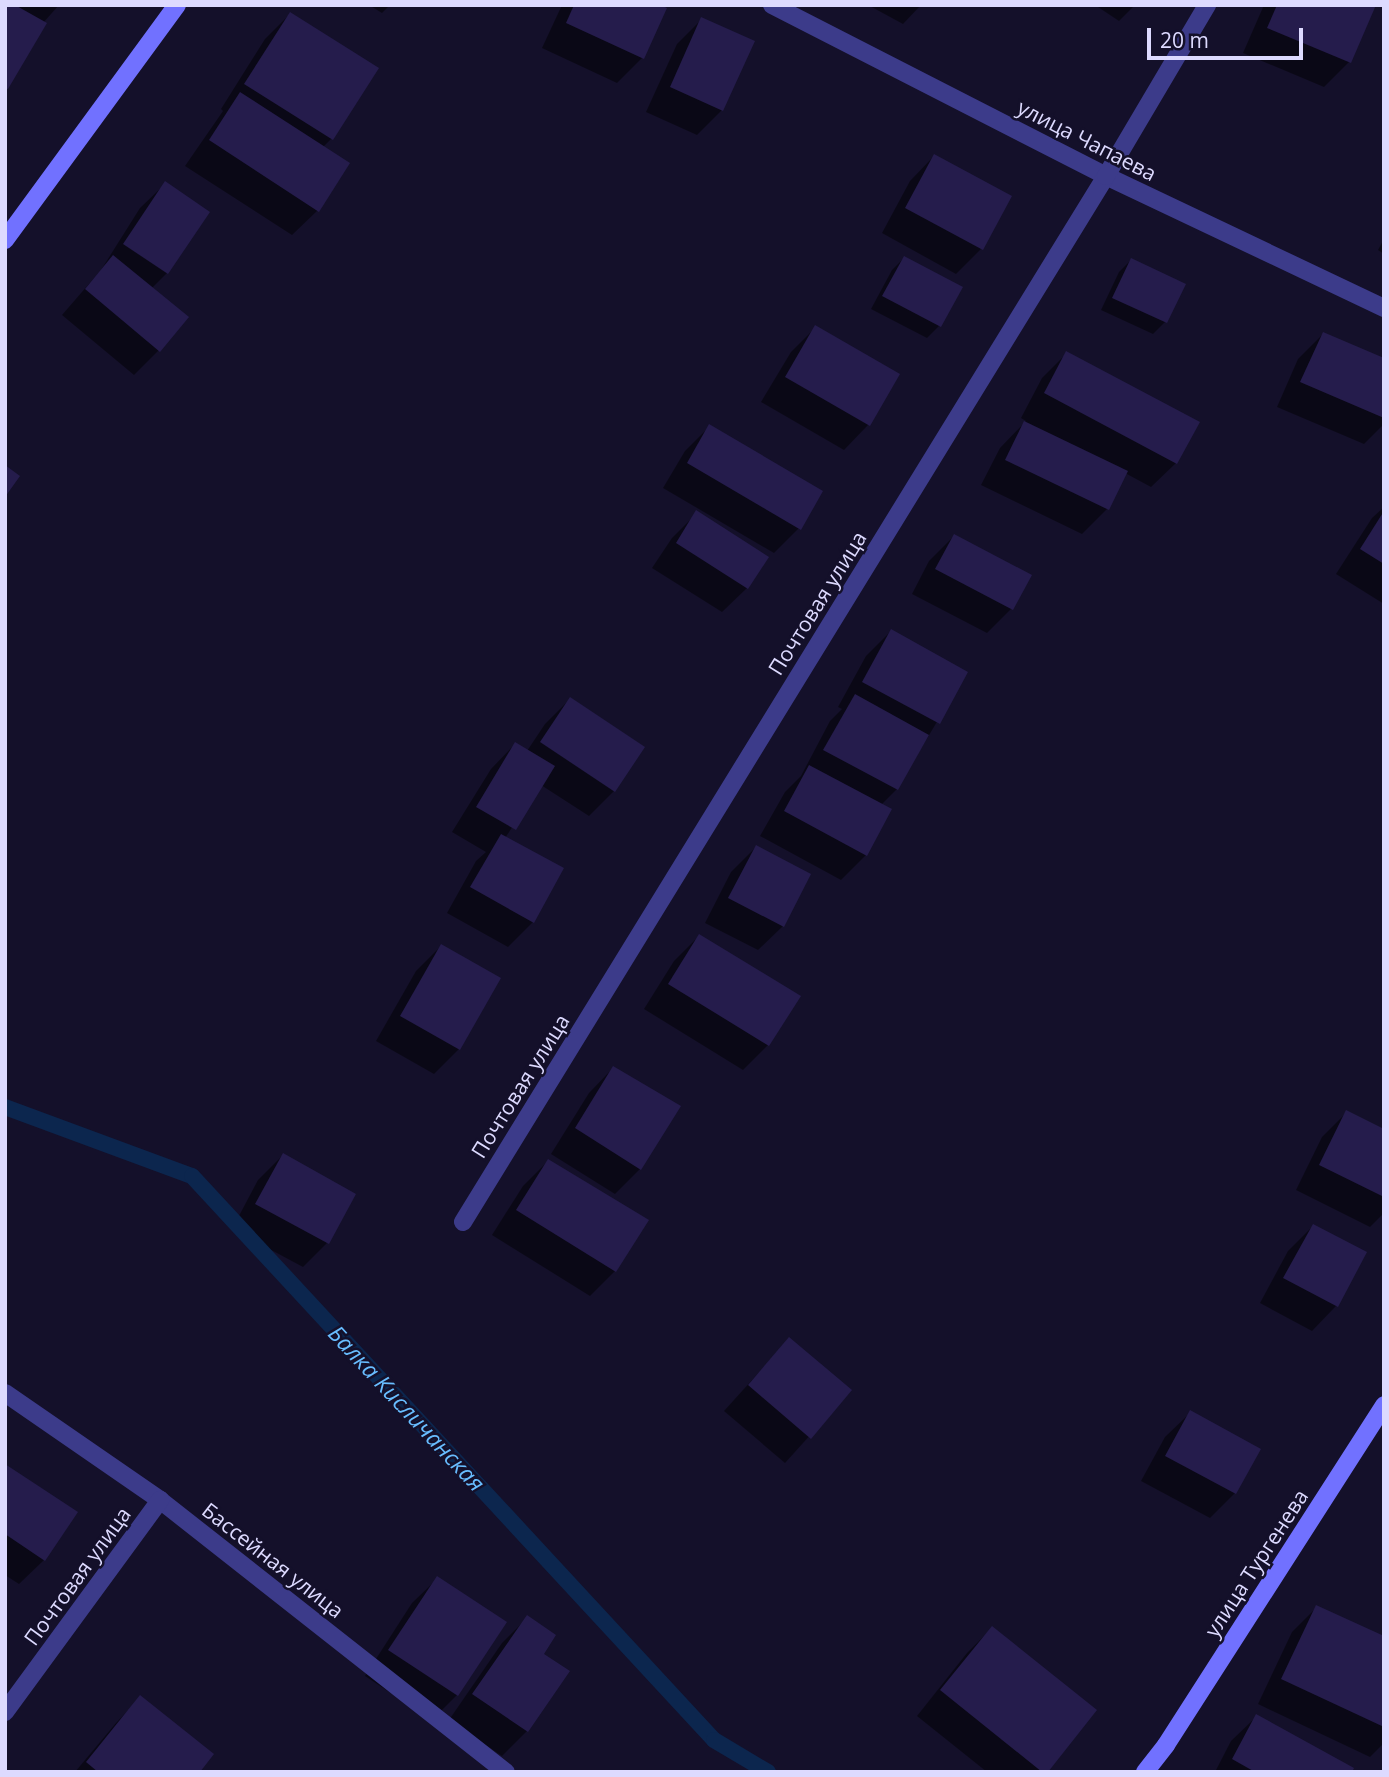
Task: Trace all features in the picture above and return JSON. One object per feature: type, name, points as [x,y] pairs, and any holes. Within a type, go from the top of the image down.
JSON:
[{"type":"main road","points":[[5,240],[177,5]]},
{"type":"main road","name":"улица Тургенева","points":[[1145,1772],[1166,1745],[1384,1405]]},
{"type":"street","name":"улица Чапаева","points":[[772,5],[1106,176],[1384,308]]},
{"type":"street","name":"Почтовая улица","points":[[463,1222],[1106,176],[1207,5]]},
{"type":"street","name":"Бассейная улица","points":[[5,1393],[160,1500],[506,1772]]},
{"type":"street","name":"Почтовая улица","points":[[5,1712],[160,1500]]},
{"type":"building","points":[[5,5],[15,5],[47,23],[8,89],[5,88]]},
{"type":"building","points":[[574,5],[660,5],[667,8],[644,59],[566,23]]},
{"type":"building","points":[[1277,5],[1376,5],[1351,63],[1267,28]]},
{"type":"building","points":[[290,12],[379,68],[333,140],[244,84]]},
{"type":"building","points":[[701,17],[755,41],[723,111],[670,87]]},
{"type":"building","points":[[240,92],[350,163],[319,212],[209,140]]},
{"type":"building","points":[[934,154],[1012,196],[983,250],[905,208]]},
{"type":"building","points":[[165,181],[210,212],[168,274],[123,244]]},
{"type":"building","points":[[113,255],[189,317],[160,352],[85,289]]},
{"type":"building","points":[[904,256],[963,287],[941,327],[882,296]]},
{"type":"building","points":[[1131,258],[1186,284],[1167,323],[1112,298]]},
{"type":"building","points":[[815,325],[900,374],[870,426],[785,377]]},
{"type":"building","points":[[1323,332],[1384,358],[1384,418],[1300,382]]},
{"type":"building","points":[[1066,351],[1200,422],[1177,464],[1044,393]]},
{"type":"building","points":[[1024,421],[1128,471],[1109,510],[1005,460]]},
{"type":"building","points":[[709,424],[823,491],[801,530],[687,463]]},
{"type":"building","points":[[5,465],[20,476],[5,497]]},
{"type":"building","points":[[696,510],[769,557],[748,589],[676,543]]},
{"type":"building","points":[[1384,511],[1384,564],[1360,549]]},
{"type":"building","points":[[954,534],[1032,575],[1013,610],[935,569]]},
{"type":"building","points":[[891,629],[968,672],[940,724],[862,682]]},
{"type":"building","points":[[855,694],[929,735],[898,790],[823,750]]},
{"type":"building","points":[[570,697],[645,747],[615,792],[540,742]]},
{"type":"building","points":[[515,742],[555,766],[516,830],[476,807]]},
{"type":"building","points":[[809,765],[892,809],[867,856],[784,811]]},
{"type":"building","points":[[501,834],[564,868],[534,923],[470,887]]},
{"type":"building","points":[[756,845],[811,874],[784,927],[728,898]]},
{"type":"building","points":[[699,934],[801,996],[769,1046],[668,984]]},
{"type":"building","points":[[441,944],[501,978],[460,1050],[400,1016]]},
{"type":"building","points":[[613,1066],[681,1106],[641,1170],[575,1128]]},
{"type":"building","points":[[1346,1110],[1384,1129],[1384,1197],[1319,1165]]},
{"type":"building","points":[[283,1153],[356,1194],[329,1244],[255,1204]]},
{"type":"building","points":[[548,1159],[649,1220],[616,1272],[516,1210]]},
{"type":"building","points":[[1313,1224],[1367,1252],[1338,1307],[1283,1278]]},
{"type":"building","points":[[789,1337],[852,1390],[811,1439],[748,1385]]},
{"type":"building","points":[[1190,1410],[1261,1449],[1236,1494],[1165,1456]]},
{"type":"building","points":[[5,1464],[78,1512],[45,1561],[5,1534]]},
{"type":"building","points":[[437,1576],[507,1622],[458,1696],[388,1650]]},
{"type":"building","points":[[1316,1605],[1384,1636],[1384,1727],[1281,1679]]},
{"type":"building","points":[[527,1615],[556,1635],[544,1654],[570,1671],[528,1732],[472,1694]]},
{"type":"building","points":[[992,1626],[1097,1710],[1048,1772],[1042,1772],[940,1690]]},
{"type":"building","points":[[140,1695],[214,1754],[200,1772],[98,1772],[86,1762]]},
{"type":"building","points":[[1256,1714],[1354,1768],[1352,1772],[1255,1772],[1232,1759]]},
{"type":"waterway","name":"Балка Кисличанская","points":[[5,1107],[192,1176],[714,1740],[768,1772]]}]
